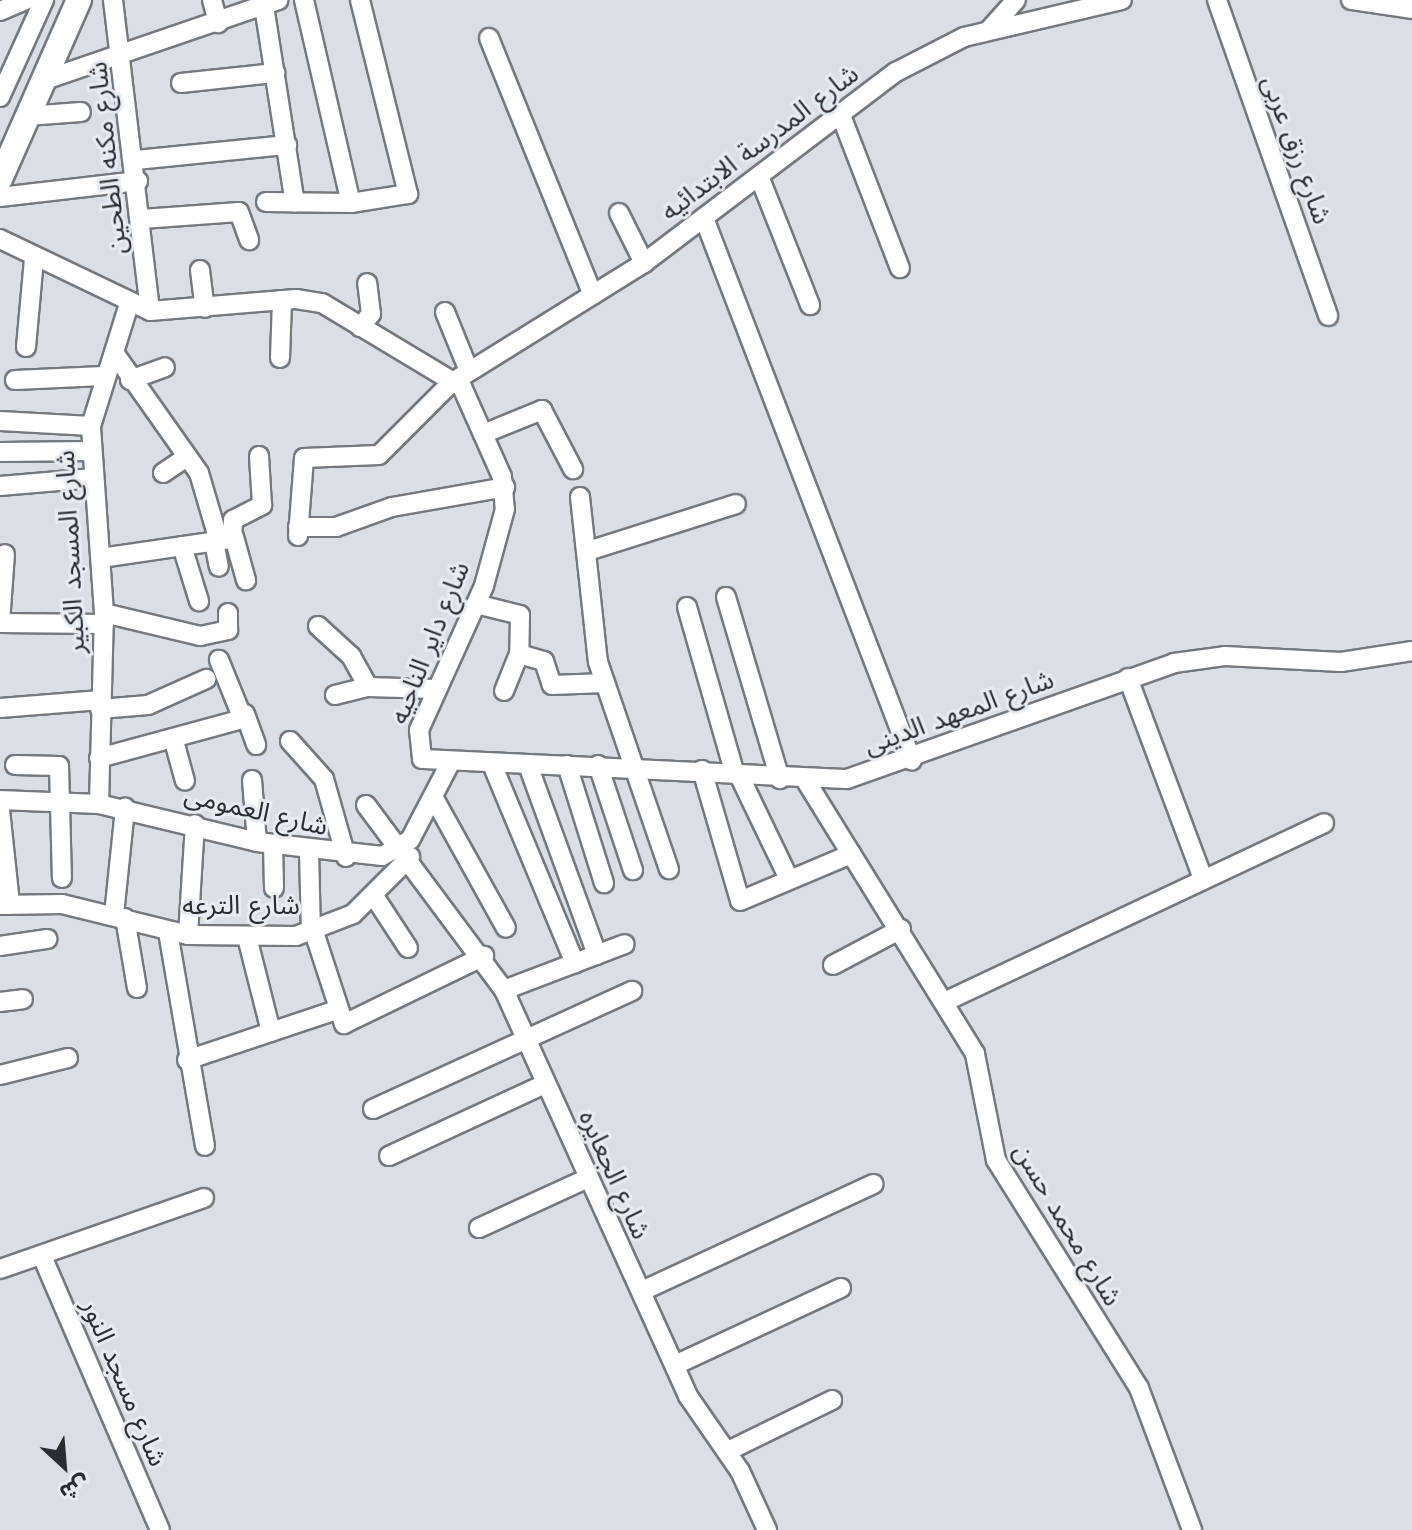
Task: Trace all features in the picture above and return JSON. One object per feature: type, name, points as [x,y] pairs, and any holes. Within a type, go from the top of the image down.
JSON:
[{"type":"main road","points":[[0,179],[79,0]]},
{"type":"street","points":[[0,11],[26,0]]},
{"type":"street","points":[[0,97],[44,0]]},
{"type":"street","name":"شارع مكنه الطحين","points":[[113,0],[125,57],[150,311]]},
{"type":"street","points":[[212,0],[218,23]]},
{"type":"street","points":[[304,0],[351,203]]},
{"type":"street","points":[[266,202],[351,203],[403,199],[409,190],[360,0]]},
{"type":"street","points":[[989,30],[1016,0]]},
{"type":"street","name":"شارع المدرسة الابتدائيه","points":[[505,487],[392,507],[336,527],[298,531],[304,458],[379,455],[451,383],[644,263],[842,118],[918,58],[989,30],[1122,0]]},
{"type":"street","name":"شارع رزق عربى","points":[[1217,0],[1328,316]]},
{"type":"street","points":[[1351,0],[1412,9]]},
{"type":"street","points":[[42,81],[125,57],[272,2],[275,73],[295,203]]},
{"type":"street","points":[[489,38],[593,295]]},
{"type":"street","points":[[181,83],[275,73]]},
{"type":"street","points":[[27,116],[81,112]]},
{"type":"street","points":[[842,118],[900,268]]},
{"type":"street","points":[[136,160],[287,145]]},
{"type":"street","points":[[759,176],[810,305]]},
{"type":"street","points":[[0,197],[138,181]]},
{"type":"street","points":[[142,219],[239,212],[249,240]]},
{"type":"street","points":[[619,213],[644,263]]},
{"type":"street","points":[[704,218],[912,761]]},
{"type":"street","points":[[0,239],[34,259],[150,311],[282,300],[322,303],[462,387],[505,487]]},
{"type":"street","points":[[26,347],[34,259]]},
{"type":"street","points":[[200,270],[205,308]]},
{"type":"street","points":[[360,327],[371,314],[367,283]]},
{"type":"street","points":[[280,358],[282,300]]},
{"type":"street","name":"شارع المسجد الكبير","points":[[99,804],[104,618],[91,426],[103,376],[115,354],[129,304]]},
{"type":"street","points":[[445,312],[469,371]]},
{"type":"street","points":[[115,354],[130,380],[190,460],[222,540],[246,580]]},
{"type":"street","points":[[130,380],[165,367]]},
{"type":"street","points":[[15,380],[103,376]]},
{"type":"street","points":[[483,434],[542,410],[573,469]]},
{"type":"street","points":[[0,421],[91,426]]},
{"type":"street","points":[[0,452],[92,451]]},
{"type":"street","points":[[219,567],[222,540],[233,520],[262,505],[259,456]]},
{"type":"street","points":[[163,473],[190,460],[214,460]]},
{"type":"street","points":[[0,486],[94,478]]},
{"type":"street","name":"شارع داير الناحيه","points":[[422,759],[419,730],[476,604],[505,487]]},
{"type":"street","points":[[580,497],[591,550],[595,645],[605,683],[638,766],[669,869]]},
{"type":"street","points":[[591,550],[736,504]]},
{"type":"street","points":[[101,558],[222,540]]},
{"type":"street","points":[[182,546],[199,601]]},
{"type":"street","points":[[5,554],[0,623],[104,618],[200,636],[228,630],[228,613]]},
{"type":"street","points":[[726,597],[780,779]]},
{"type":"street","points":[[476,604],[520,615],[519,654],[504,691]]},
{"type":"street","points":[[687,607],[737,774],[789,879]]},
{"type":"street","points":[[318,626],[343,646],[368,687]]},
{"type":"street","name":"شارع المعهد الدينى","points":[[422,759],[450,763],[638,766],[806,781],[867,776],[1128,678],[1200,657],[1341,662],[1412,651]]},
{"type":"street","points":[[519,654],[544,661],[556,687],[605,683]]},
{"type":"street","points":[[219,660],[256,745]]},
{"type":"street","points":[[1128,678],[1203,879]]},
{"type":"street","points":[[0,708],[148,705],[180,680],[206,679]]},
{"type":"street","points":[[335,695],[368,687],[435,689]]},
{"type":"street","points":[[99,758],[174,741],[245,714]]},
{"type":"street","points":[[174,741],[185,781]]},
{"type":"street","points":[[290,741],[319,770],[346,857]]},
{"type":"street","points":[[406,852],[435,800],[450,763]]},
{"type":"street","points":[[15,765],[58,764],[62,878]]},
{"type":"street","points":[[492,764],[575,963]]},
{"type":"street","points":[[528,765],[597,955]]},
{"type":"street","points":[[567,765],[604,883]]},
{"type":"street","points":[[598,765],[633,870]]},
{"type":"street","points":[[702,770],[740,901],[851,854]]},
{"type":"street","points":[[252,780],[274,888]]},
{"type":"street","name":"شارع محمد حسن","points":[[806,781],[901,929],[979,1066],[996,1160],[1139,1388],[1192,1530]]},
{"type":"street","name":"شارع العمومى","points":[[0,800],[59,800],[125,808],[265,843],[346,857],[406,852]]},
{"type":"street","points":[[435,800],[506,928]]},
{"type":"street","name":"شارع الجعايره","points":[[366,805],[406,852],[484,956],[504,990],[584,1180],[642,1291],[675,1365],[728,1451],[767,1530]]},
{"type":"street","points":[[125,808],[120,917],[137,988]]},
{"type":"street","points":[[0,810],[5,905]]},
{"type":"street","points":[[944,1002],[1324,823]]},
{"type":"street","points":[[188,935],[195,824]]},
{"type":"street","points":[[309,851],[313,933],[342,1016]]},
{"type":"street","name":"شارع الترعه","points":[[5,905],[120,917],[188,935],[247,937],[313,933],[374,896],[406,852]]},
{"type":"street","points":[[374,896],[408,948]]},
{"type":"street","points":[[833,965],[901,929]]},
{"type":"street","points":[[168,932],[187,1060],[205,1146]]},
{"type":"street","points":[[247,937],[271,1032]]},
{"type":"street","points":[[0,946],[47,939]]},
{"type":"street","points":[[504,990],[625,944]]},
{"type":"street","points":[[187,1060],[271,1032],[342,1016],[484,956]]},
{"type":"street","points":[[373,1109],[524,1036],[632,991]]},
{"type":"street","points":[[0,1002],[23,999]]},
{"type":"street","points":[[0,1075],[68,1058]]},
{"type":"street","points":[[389,1156],[545,1084]]},
{"type":"street","points":[[479,1228],[584,1180]]},
{"type":"street","points":[[642,1291],[874,1184]]},
{"type":"street","points":[[0,1269],[204,1198]]},
{"type":"street","name":"شارع مسجد النور","points":[[42,1256],[160,1530]]},
{"type":"street","points":[[675,1365],[841,1288]]},
{"type":"street","points":[[728,1451],[832,1400]]}]
